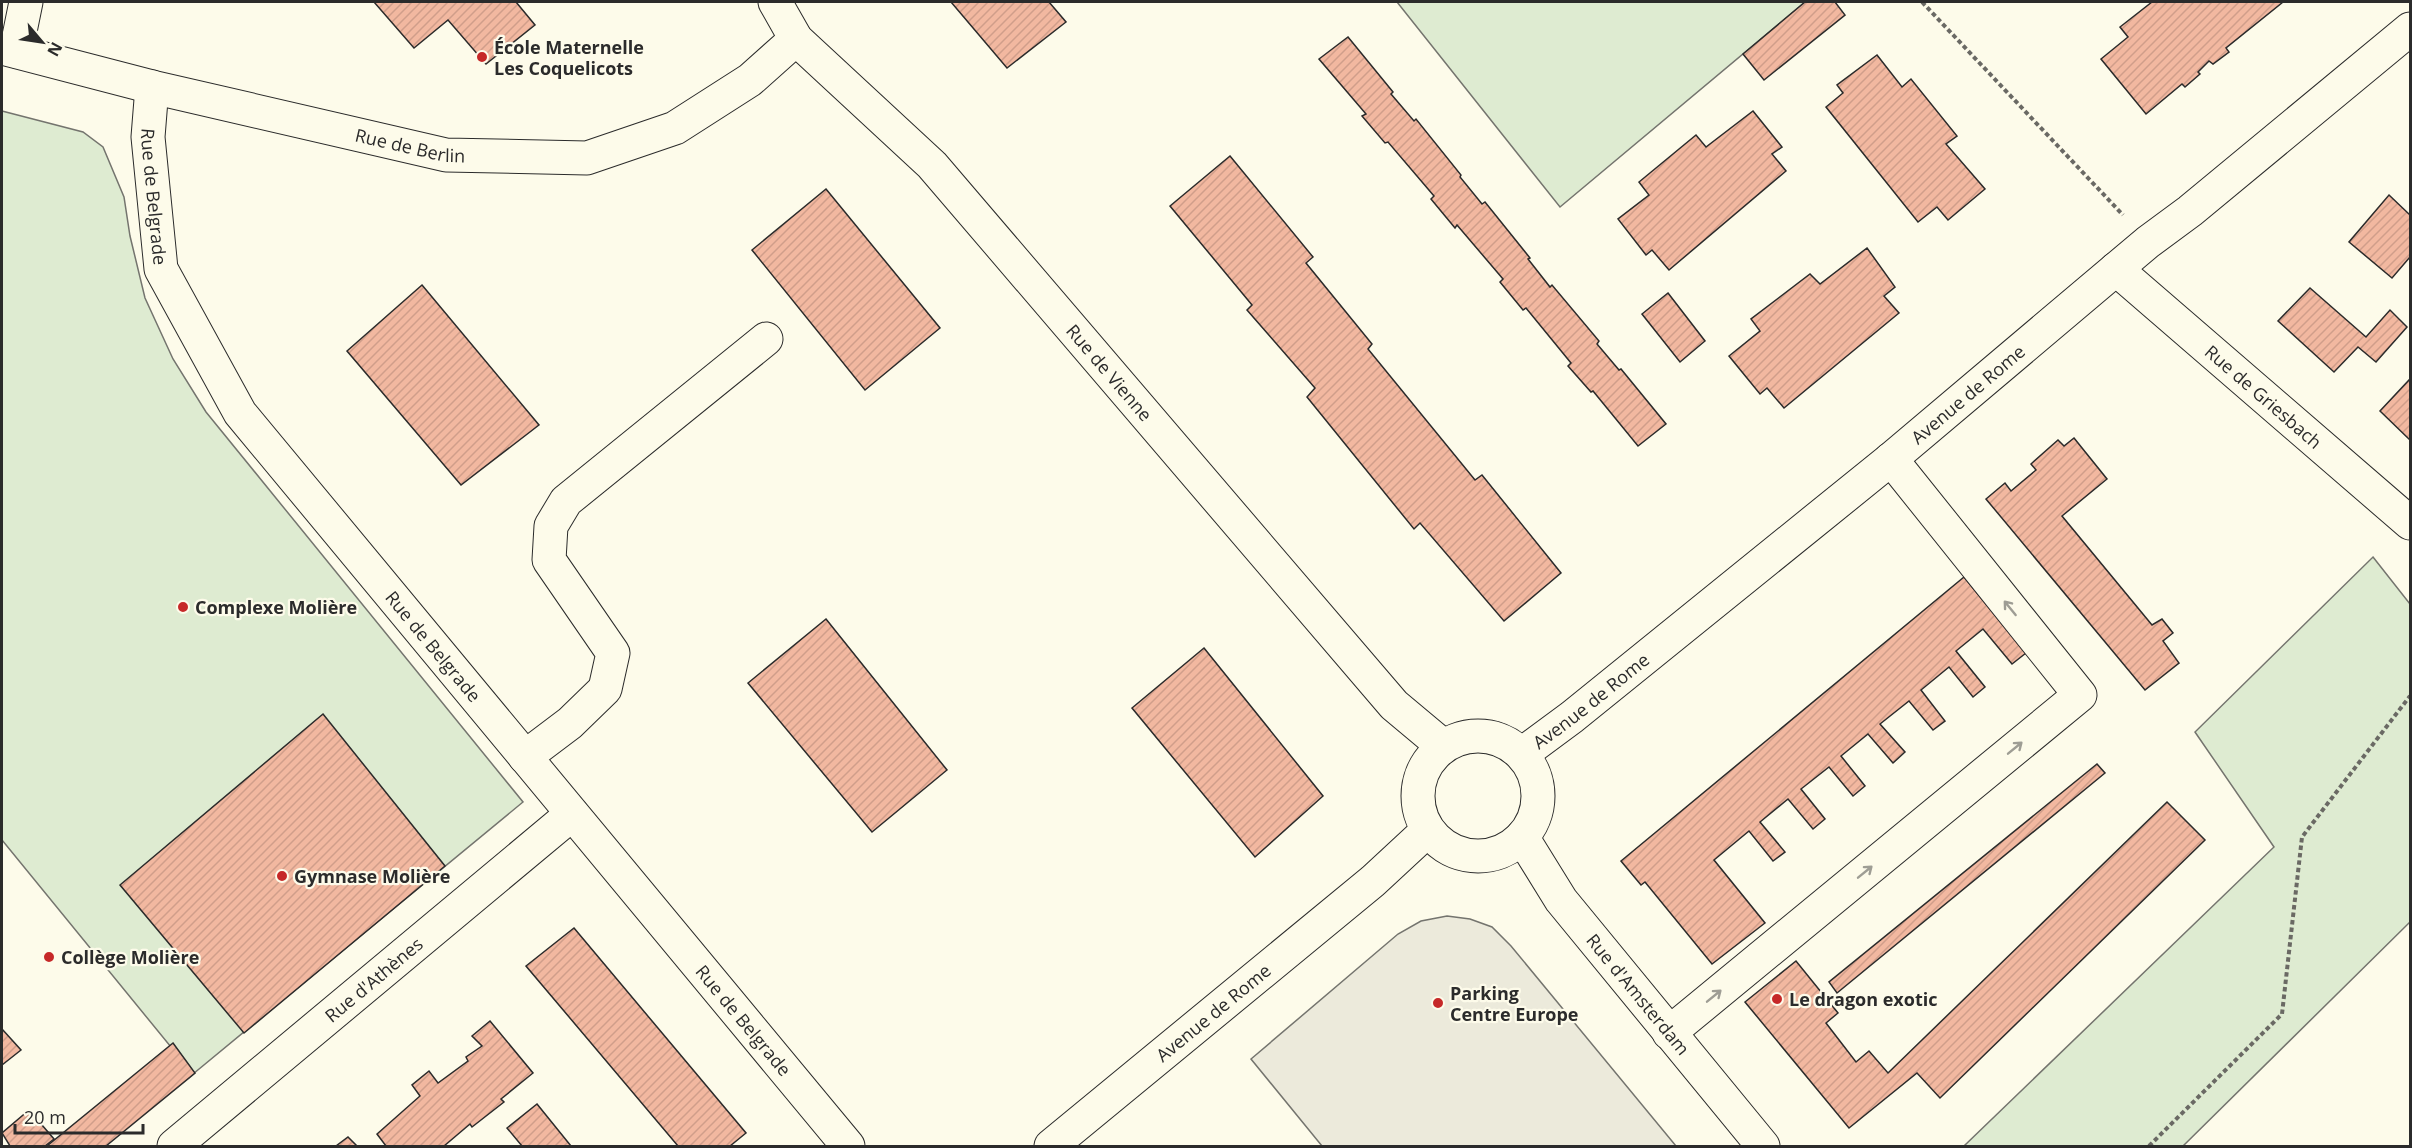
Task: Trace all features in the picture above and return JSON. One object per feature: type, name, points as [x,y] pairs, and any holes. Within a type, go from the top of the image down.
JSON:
[{"type":"street","points":[[9,50],[26,2]]},
{"type":"street","name":"Rue de Vienne","points":[[776,2],[796,39],[932,165],[1394,705],[1443,746]]},
{"type":"street","name":"Avenue de Rome","points":[[1522,754],[1572,717],[1891,459],[2148,242],[2190,211],[2410,29]]},
{"type":"street","name":"Rue de Berlin","points":[[9,50],[152,87],[446,154],[587,158],[675,128],[750,80],[796,39]]},
{"type":"street","name":"Rue de Belgrade","points":[[152,87],[148,137],[161,269],[240,412],[848,1146]]},
{"type":"street","name":"Rue de Griesbach","points":[[2116,269],[2410,523]]},
{"type":"street","points":[[525,757],[570,723],[605,689],[613,653],[549,560],[551,526],[566,501],[766,339]]},
{"type":"street","points":[[1669,1033],[2080,695],[1891,459]]},
{"type":"street","points":[[1484,736],[1505,741],[1522,754],[1534,773],[1538,795],[1534,818],[1522,837],[1498,853],[1472,856],[1447,848],[1428,830],[1418,808],[1418,785],[1427,763],[1443,746],[1463,737],[1484,736]]},
{"type":"street","name":"Rue d'Athènes","points":[[174,1146],[573,814]]},
{"type":"street","name":"Avenue de Rome","points":[[1051,1146],[1373,881],[1428,830]]},
{"type":"street","name":"Rue d'Amsterdam","points":[[1522,837],[1561,900],[1763,1146]]},
{"type":"path","points":[[1922,2],[2148,242]]},
{"type":"path","points":[[2149,1146],[2282,1014],[2302,837],[2410,696]]},
{"type":"green space","points":[[1397,2],[1805,2],[1560,207]]},
{"type":"green space","name":"Complexe Molière","points":[[2,111],[83,132],[103,147],[124,197],[130,236],[145,298],[173,359],[206,412],[523,802],[193,1074],[2,840]]},
{"type":"green space","points":[[2373,557],[2410,604],[2410,922],[2183,1146],[1964,1146],[2274,847],[2195,732]]},
{"type":"shaded area","name":"Parking Centre Europe","points":[[1447,916],[1470,919],[1492,927],[1511,946],[1676,1146],[1322,1146],[1251,1059],[1398,934],[1421,921]]},
{"type":"building","points":[[374,2],[516,2],[535,25],[486,64],[448,20],[414,48]]},
{"type":"building","points":[[951,2],[1049,2],[1066,22],[1007,68]]},
{"type":"building","points":[[1805,2],[1835,2],[1845,15],[1764,80],[1743,54]]},
{"type":"building","points":[[2152,2],[2283,2],[2226,48],[2229,52],[2213,64],[2209,61],[2198,72],[2200,74],[2185,87],[2182,84],[2146,114],[2101,59],[2128,37],[2120,27]]},
{"type":"building","points":[[1348,37],[1393,92],[1391,94],[1414,121],[1416,119],[1482,204],[1485,202],[1530,258],[1528,259],[1550,287],[1552,285],[1599,341],[1597,344],[1619,370],[1621,369],[1666,424],[1638,446],[1593,391],[1591,392],[1568,366],[1571,363],[1526,308],[1523,310],[1500,282],[1503,279],[1457,225],[1455,228],[1431,199],[1434,196],[1388,142],[1385,143],[1362,116],[1366,114],[1319,59]]},
{"type":"building","points":[[1877,55],[1902,87],[1911,79],[1957,136],[1946,144],[1985,189],[1948,220],[1937,207],[1918,222],[1826,107],[1843,93],[1837,85]]},
{"type":"building","points":[[1753,111],[1782,147],[1772,154],[1786,171],[1669,270],[1652,250],[1646,255],[1618,219],[1649,195],[1639,182],[1696,135],[1706,147]]},
{"type":"building","points":[[1230,156],[1313,257],[1306,263],[1372,344],[1368,349],[1475,480],[1482,475],[1561,573],[1504,621],[1420,523],[1414,529],[1307,397],[1315,388],[1247,310],[1252,305],[1170,206]]},
{"type":"building","points":[[826,189],[940,328],[865,390],[752,250]]},
{"type":"building","points":[[2389,195],[2410,215],[2410,257],[2392,278],[2349,242]]},
{"type":"building","points":[[1867,248],[1895,287],[1884,296],[1899,313],[1784,408],[1767,388],[1760,394],[1729,356],[1760,331],[1751,319],[1810,274],[1820,284]]},
{"type":"building","points":[[422,285],[539,425],[461,485],[347,351]]},
{"type":"building","points":[[2310,288],[2366,337],[2390,310],[2407,327],[2376,362],[2358,347],[2334,372],[2278,321]]},
{"type":"building","points":[[1668,293],[1705,341],[1680,362],[1642,314]]},
{"type":"building","points":[[2410,379],[2410,440],[2380,411]]},
{"type":"building","points":[[2074,438],[2107,479],[2062,516],[2152,625],[2162,619],[2173,633],[2163,641],[2179,663],[2145,690],[1986,499],[2005,483],[2011,491],[2036,470],[2031,464],[2058,440],[2064,446]]},
{"type":"building","points":[[1964,577],[2026,653],[2012,664],[1983,629],[1956,651],[1985,687],[1973,697],[1949,667],[1921,690],[1945,721],[1933,730],[1909,701],[1880,724],[1905,752],[1893,763],[1868,734],[1841,756],[1865,786],[1853,796],[1829,767],[1801,789],[1825,819],[1813,829],[1788,799],[1760,822],[1785,852],[1773,861],[1749,831],[1714,860],[1765,923],[1712,964],[1645,882],[1641,885],[1621,861]]},
{"type":"building","points":[[826,619],[947,770],[872,832],[748,683]]},
{"type":"building","points":[[1204,648],[1323,796],[1255,857],[1132,708]]},
{"type":"building","name":"Gymnase Molière","points":[[323,714],[445,866],[244,1033],[120,885]]},
{"type":"building","points":[[2097,764],[2105,773],[1837,993],[1829,982]]},
{"type":"building","points":[[2167,802],[2205,840],[1940,1098],[1917,1073],[1849,1128],[1745,1002],[1796,961],[1838,1013],[1826,1023],[1856,1062],[1869,1051],[1888,1073]]},
{"type":"building","points":[[574,928],[746,1133],[730,1146],[678,1146],[526,966]]},
{"type":"building","points":[[490,1021],[533,1073],[501,1099],[504,1102],[472,1127],[470,1124],[444,1146],[386,1146],[377,1134],[420,1096],[412,1085],[429,1071],[438,1083],[468,1061],[466,1057],[482,1046],[472,1036]]},
{"type":"building","points":[[2,1029],[21,1050],[2,1065]]},
{"type":"building","points":[[173,1043],[195,1073],[106,1146],[47,1146]]},
{"type":"building","points":[[537,1104],[571,1146],[522,1146],[507,1128]]},
{"type":"building","points":[[29,1110],[54,1139],[45,1146],[10,1146],[2,1133]]},
{"type":"building","points":[[348,1137],[357,1146],[336,1146]]},
{"type":"place","name":"École Maternelle Les Coquelicots","points":[[482,57]]},
{"type":"place","name":"Complexe Molière","points":[[183,607]]},
{"type":"place","name":"Gymnase Molière","points":[[282,876]]},
{"type":"place","name":"Collège Molière","points":[[49,957]]},
{"type":"place","name":"Le dragon exotic","points":[[1777,999]]},
{"type":"place","name":"Parking Centre Europe","points":[[1438,1003]]}]
